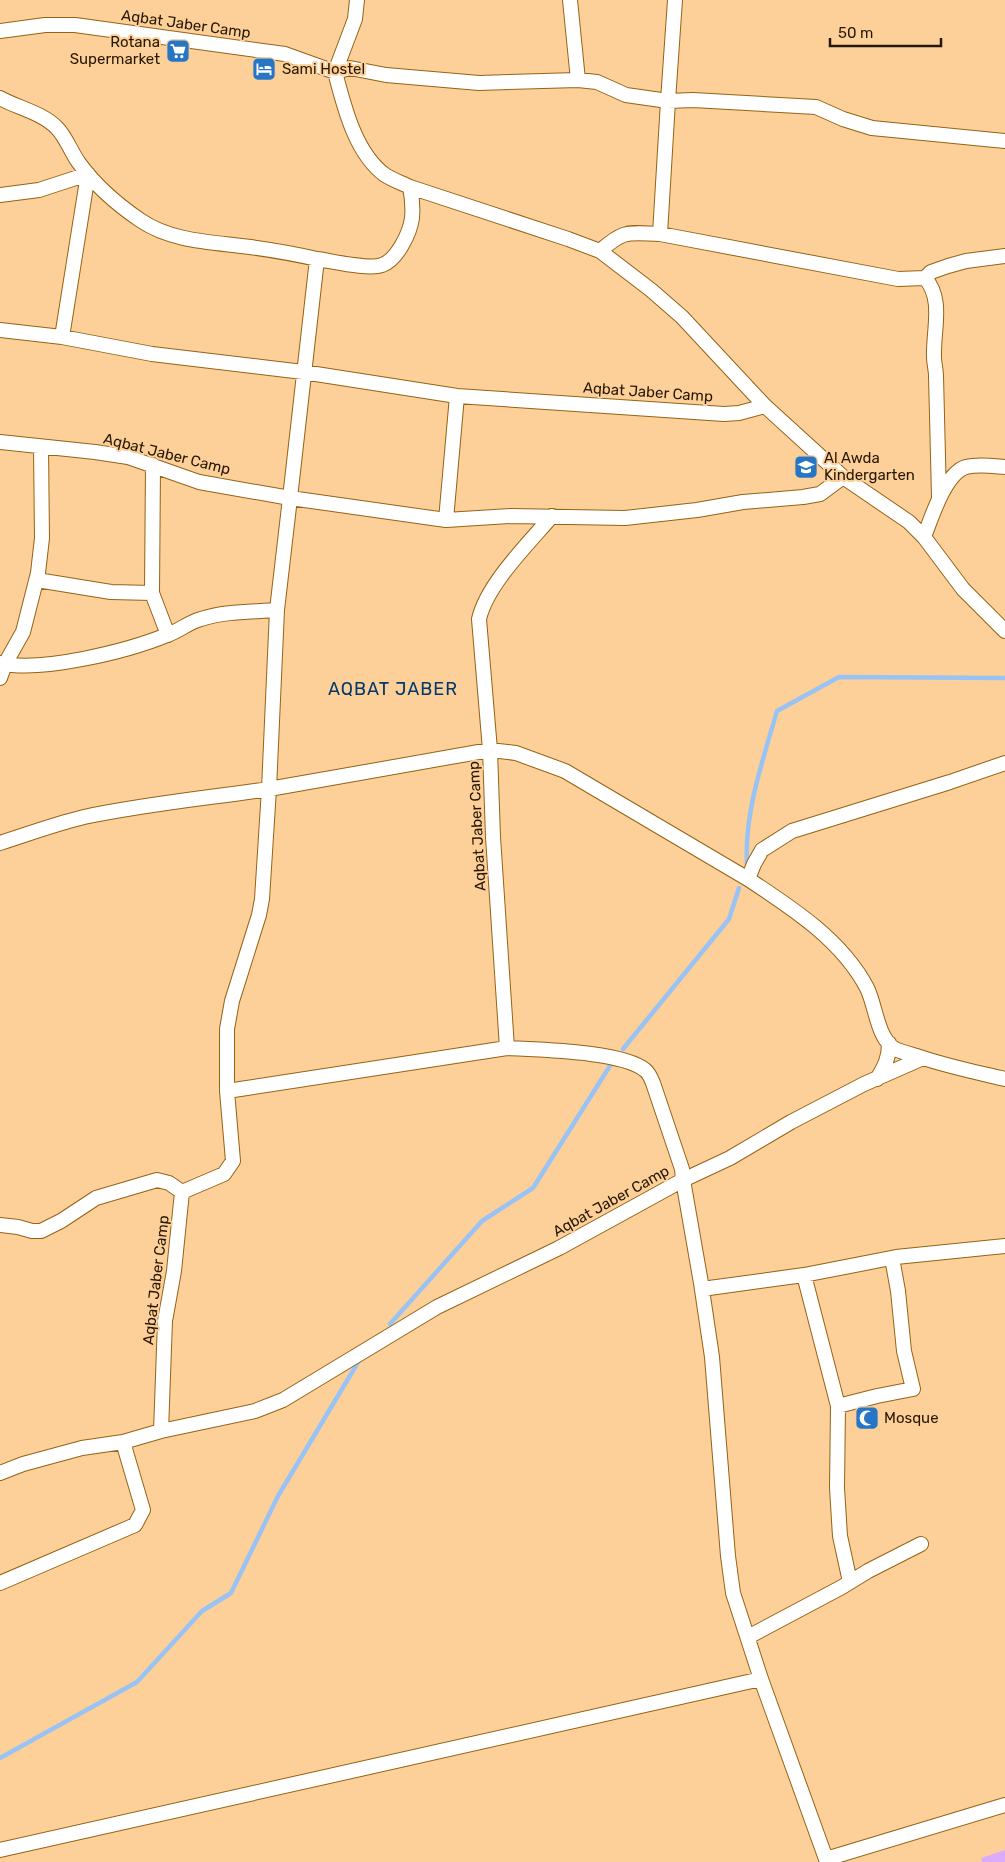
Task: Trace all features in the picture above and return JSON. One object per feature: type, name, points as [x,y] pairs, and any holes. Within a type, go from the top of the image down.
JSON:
[{"type":"street","points":[[357,0],[355,19],[336,72],[343,102],[361,148],[370,161],[386,175],[410,187],[600,251],[652,290],[682,317],[765,406],[844,477],[909,522],[924,537],[963,589],[1005,631]]},
{"type":"street","points":[[570,0],[578,80]]},
{"type":"street","points":[[660,234],[675,0]]},
{"type":"street","name":"Aqbat Jaber Camp","points":[[0,31],[45,25],[75,25],[285,54],[336,72],[350,68],[386,76],[479,83],[587,80],[597,82],[626,95],[668,102],[693,100],[816,106],[843,119],[872,128],[1005,141]]},
{"type":"street","points":[[0,98],[40,116],[58,128],[78,162],[88,174],[141,221],[162,232],[186,239],[276,251],[372,267],[382,265],[398,252],[412,219],[410,187]]},
{"type":"street","points":[[0,195],[39,190],[88,174]]},
{"type":"street","points":[[62,337],[88,174]]},
{"type":"street","points":[[600,251],[617,236],[626,233],[660,234],[898,279],[925,278],[931,272],[966,261],[1005,256]]},
{"type":"street","points":[[0,1225],[41,1231],[61,1221],[96,1198],[157,1180],[169,1183],[182,1192],[224,1174],[233,1161],[227,1091],[227,1029],[232,1001],[261,907],[264,883],[277,610],[317,259]]},
{"type":"street","points":[[925,278],[932,285],[937,312],[934,357],[939,497]]},
{"type":"street","name":"Aqbat Jaber Camp","points":[[0,330],[62,337],[152,354],[303,372],[457,396],[724,414],[739,413],[765,406]]},
{"type":"street","points":[[446,520],[457,396]]},
{"type":"street","name":"Aqbat Jaber Camp","points":[[0,442],[128,457],[199,482],[290,498],[446,520],[511,516],[624,518],[820,494],[844,477]]},
{"type":"street","points":[[0,678],[3,663],[23,632],[37,580],[41,551],[41,447]]},
{"type":"street","points":[[153,465],[152,593],[168,635]]},
{"type":"street","points":[[924,537],[939,497],[954,476],[963,468],[977,465],[1005,467]]},
{"type":"street","name":"Aqbat Jaber Camp","points":[[0,1473],[23,1464],[82,1448],[122,1442],[161,1431],[255,1411],[283,1400],[436,1306],[559,1248],[683,1180],[682,1169],[653,1083],[647,1071],[638,1066],[596,1054],[507,1048],[493,846],[490,750],[479,619],[491,590],[552,516]]},
{"type":"street","points":[[37,580],[111,592],[152,593]]},
{"type":"street","points":[[3,663],[45,665],[78,659],[116,651],[168,635],[201,619],[220,615],[277,610]]},
{"type":"street","points":[[0,843],[50,826],[156,805],[269,789],[490,750],[516,753],[565,771],[748,879],[798,913],[841,952],[858,974],[867,989],[881,1032],[895,1048],[943,1064],[1005,1079]]},
{"type":"street","points":[[748,879],[762,850],[792,831],[950,782],[1005,762]]},
{"type":"street","points":[[877,1079],[889,1055],[889,1043]]},
{"type":"street","points":[[227,1091],[507,1048]]},
{"type":"street","points":[[923,1058],[791,1122],[730,1158],[683,1180],[712,1357],[728,1556],[733,1593],[761,1679],[826,1859],[1005,1805]]},
{"type":"street","name":"Aqbat Jaber Camp","points":[[161,1431],[165,1321],[174,1271],[182,1192]]},
{"type":"street","points":[[702,1289],[804,1275],[892,1258],[1005,1246]]},
{"type":"street","points":[[838,1406],[913,1389],[904,1351],[898,1291],[892,1258]]},
{"type":"street","points":[[804,1275],[838,1406],[837,1488],[840,1536],[850,1582]]},
{"type":"street","points":[[0,1583],[135,1525],[140,1519],[143,1510],[122,1442]]},
{"type":"street","points":[[748,1637],[921,1544]]},
{"type":"street","points":[[0,1850],[761,1679]]},
{"type":"shaded area","points":[[1005,1850],[1005,1862],[982,1862],[981,1858]]},
{"type":"waterway","points":[[747,864],[748,825],[751,806],[777,711],[839,677],[1005,678]]},
{"type":"waterway","points":[[623,1049],[729,919],[739,888]]},
{"type":"waterway","points":[[390,1324],[482,1221],[533,1188],[613,1061]]},
{"type":"waterway","points":[[0,1758],[137,1682],[202,1611],[231,1593],[278,1496],[360,1359]]},
{"type":"place","name":"Rotana Supermarket","points":[[178,51]]},
{"type":"place","name":"Sami Hostel","points":[[264,69]]},
{"type":"place","name":"Al Awda Kindergarten","points":[[806,467]]},
{"type":"place","name":"Mosque","points":[[867,1418]]},
{"type":"district","name":"AQBAT JABER","points":[[393,689]]}]
